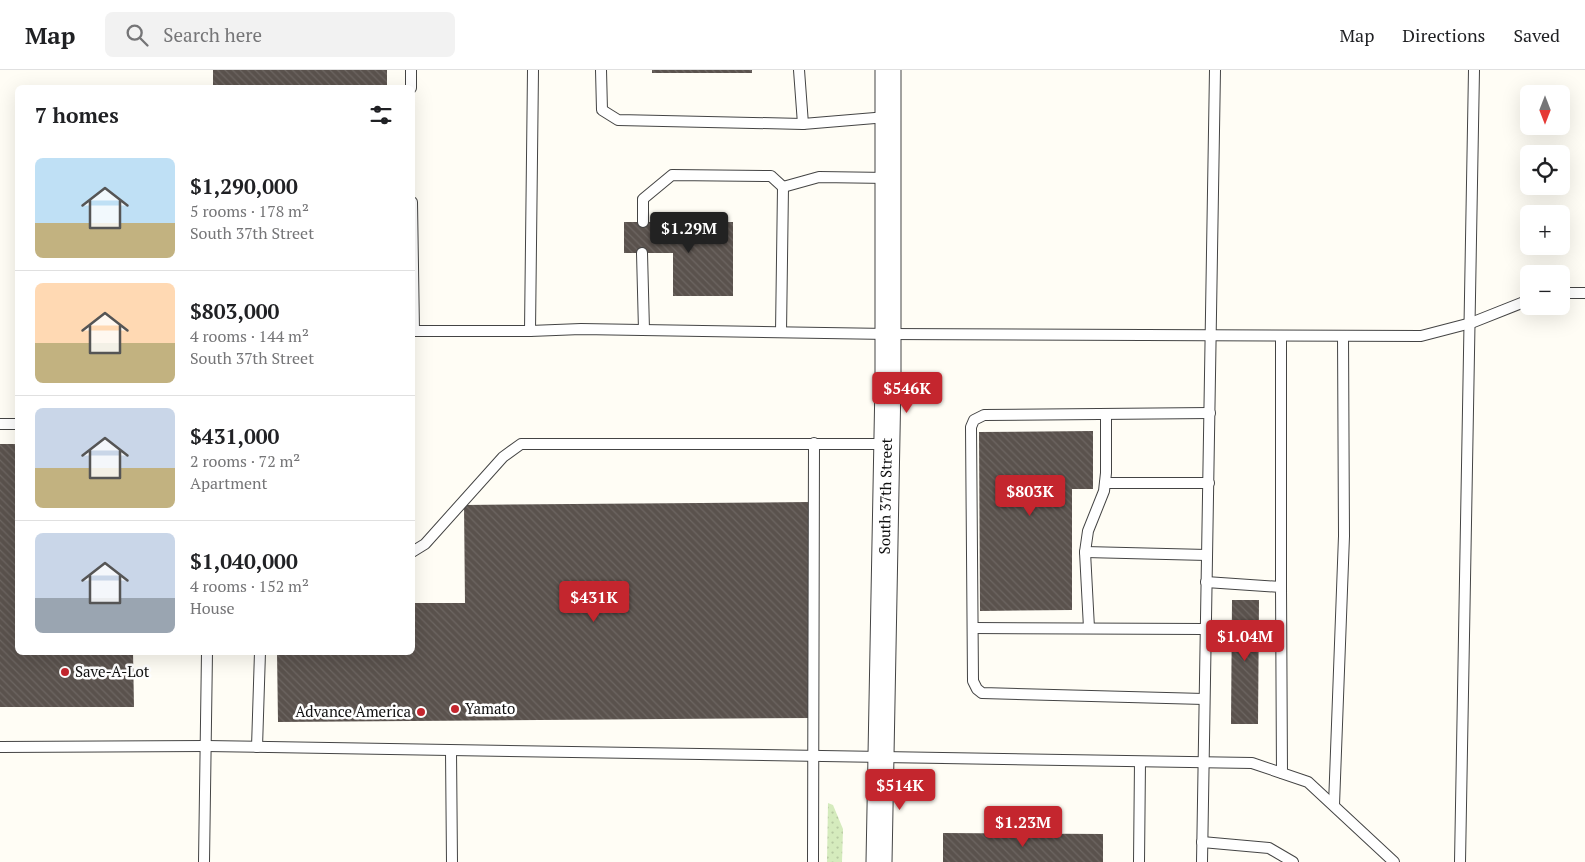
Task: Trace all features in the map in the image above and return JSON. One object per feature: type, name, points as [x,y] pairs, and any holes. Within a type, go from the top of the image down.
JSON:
[{"type":"street","name":"South 37th Street","points":[[879,862],[887,444],[888,70]]},
{"type":"lane","points":[[411,70],[411,85]]},
{"type":"lane","points":[[530,331],[533,70]]},
{"type":"lane","points":[[601,70],[602,110],[618,120],[802,124],[888,117]]},
{"type":"lane","points":[[799,70],[802,124]]},
{"type":"lane","points":[[1202,862],[1202,762],[1212,336],[1215,70]]},
{"type":"lane","points":[[1460,862],[1474,70]]},
{"type":"lane","points":[[643,222],[643,199],[672,175],[771,176],[783,187],[780,332]]},
{"type":"lane","points":[[783,187],[819,177],[888,178]]},
{"type":"lane","points":[[642,252],[644,330]]},
{"type":"lane","points":[[1570,293],[1585,293]]},
{"type":"lane","points":[[415,331],[644,330],[888,334],[1421,336],[1471,323],[1520,304]]},
{"type":"lane","points":[[1281,336],[1282,773]]},
{"type":"lane","points":[[1334,805],[1344,536],[1343,336]]},
{"type":"lane","points":[[1204,699],[982,693],[977,689],[973,681],[971,427],[974,420],[984,415],[1210,413]]},
{"type":"lane","points":[[1089,628],[1086,552],[1088,531],[1105,483],[1106,414]]},
{"type":"lane","points":[[0,424],[15,424]]},
{"type":"lane","points":[[813,862],[814,443]]},
{"type":"lane","points":[[415,550],[424,544],[503,457],[520,444],[887,444]]},
{"type":"lane","points":[[1105,483],[1209,483]]},
{"type":"lane","points":[[1086,552],[1207,555]]},
{"type":"lane","points":[[1206,582],[1281,586]]},
{"type":"lane","points":[[973,628],[1205,629]]},
{"type":"lane","points":[[204,862],[207,655]]},
{"type":"lane","points":[[257,747],[260,655]]},
{"type":"lane","points":[[0,747],[206,746],[1252,763],[1308,782],[1394,862]]},
{"type":"lane","points":[[451,751],[452,862]]},
{"type":"lane","points":[[1139,862],[1140,762]]},
{"type":"lane","points":[[1202,842],[1269,848],[1293,862]]},
{"type":"green space","points":[[828,803],[833,805],[843,829],[842,862],[827,862]]},
{"type":"building","points":[[213,70],[387,70],[387,85],[213,85]]},
{"type":"building","points":[[652,70],[752,70],[752,73],[652,73]]},
{"type":"building","points":[[624,222],[733,222],[733,296],[673,296],[673,253],[624,253]]},
{"type":"building","points":[[1093,431],[1093,489],[1072,489],[1072,610],[980,611],[979,432]]},
{"type":"building","points":[[0,444],[15,444],[15,655],[133,655],[134,707],[0,707]]},
{"type":"building","points":[[810,502],[812,718],[278,722],[277,655],[415,655],[415,603],[465,603],[464,505]]},
{"type":"building","points":[[1232,600],[1259,600],[1258,724],[1231,724]]},
{"type":"building","points":[[943,833],[1103,834],[1103,862],[943,862]]},
{"type":"place","name":"Save-A-Lot","points":[[65,672]]},
{"type":"place","name":"Yamato","points":[[455,709]]},
{"type":"place","name":"Advance America","points":[[421,712]]}]
